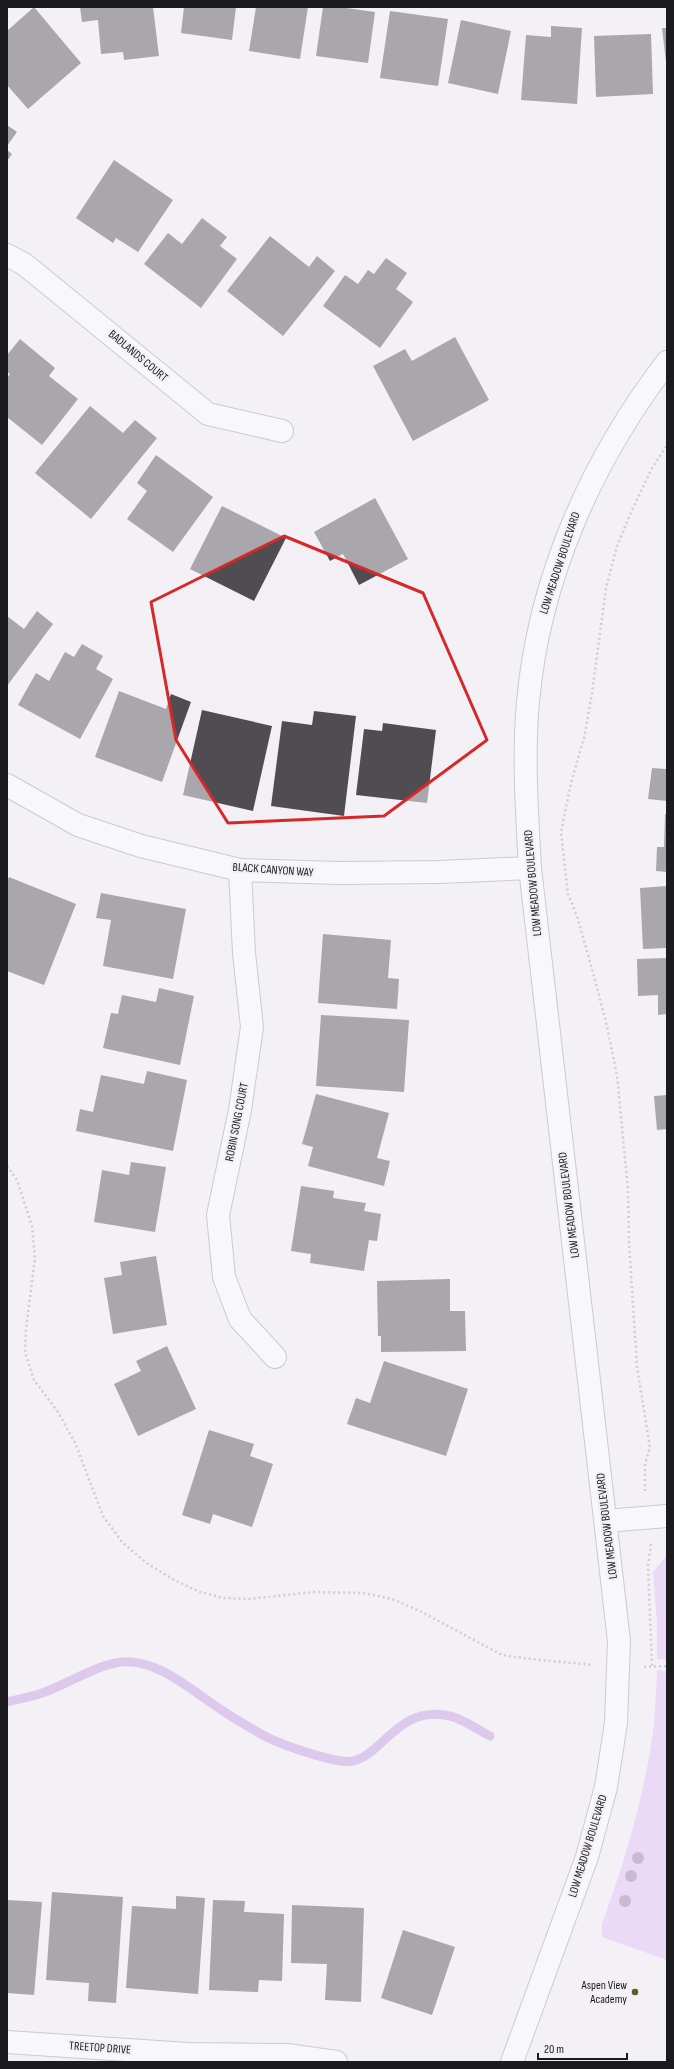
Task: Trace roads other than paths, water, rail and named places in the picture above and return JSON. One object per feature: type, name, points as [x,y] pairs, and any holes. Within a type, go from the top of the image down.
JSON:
[{"type":"street","name":"BADLANDS COURT","points":[[7,255],[30,268],[208,414],[282,431]]},
{"type":"street","name":"LOW MEADOW BOULEVARD","points":[[512,2062],[587,1857],[606,1787],[616,1723],[619,1641],[530,868],[525,772],[528,702],[538,632],[556,569],[580,506],[610,448],[646,389],[667,362]]},
{"type":"street","name":"BLACK CANYON WAY","points":[[7,785],[78,825],[141,846],[240,870],[339,873],[439,872],[530,868]]},
{"type":"street","name":"ROBIN SONG COURT","points":[[240,870],[244,953],[252,1027],[240,1110],[218,1215],[224,1277],[240,1319],[275,1357]]},
{"type":"street","points":[[606,1521],[658,1516]]},
{"type":"street","name":"TREETOP DRIVE","points":[[7,2042],[188,2054],[287,2054],[336,2062]]},
{"type":"waterway","points":[[7,1702],[42,1693],[101,1667],[121,1662],[134,1662],[148,1665],[174,1677],[230,1716],[268,1738],[322,1757],[341,1761],[355,1761],[366,1755],[400,1726],[414,1719],[430,1714],[455,1717],[490,1736]]},
{"type":"place","name":"Aspen View Academy","points":[[635,1992]]}]
